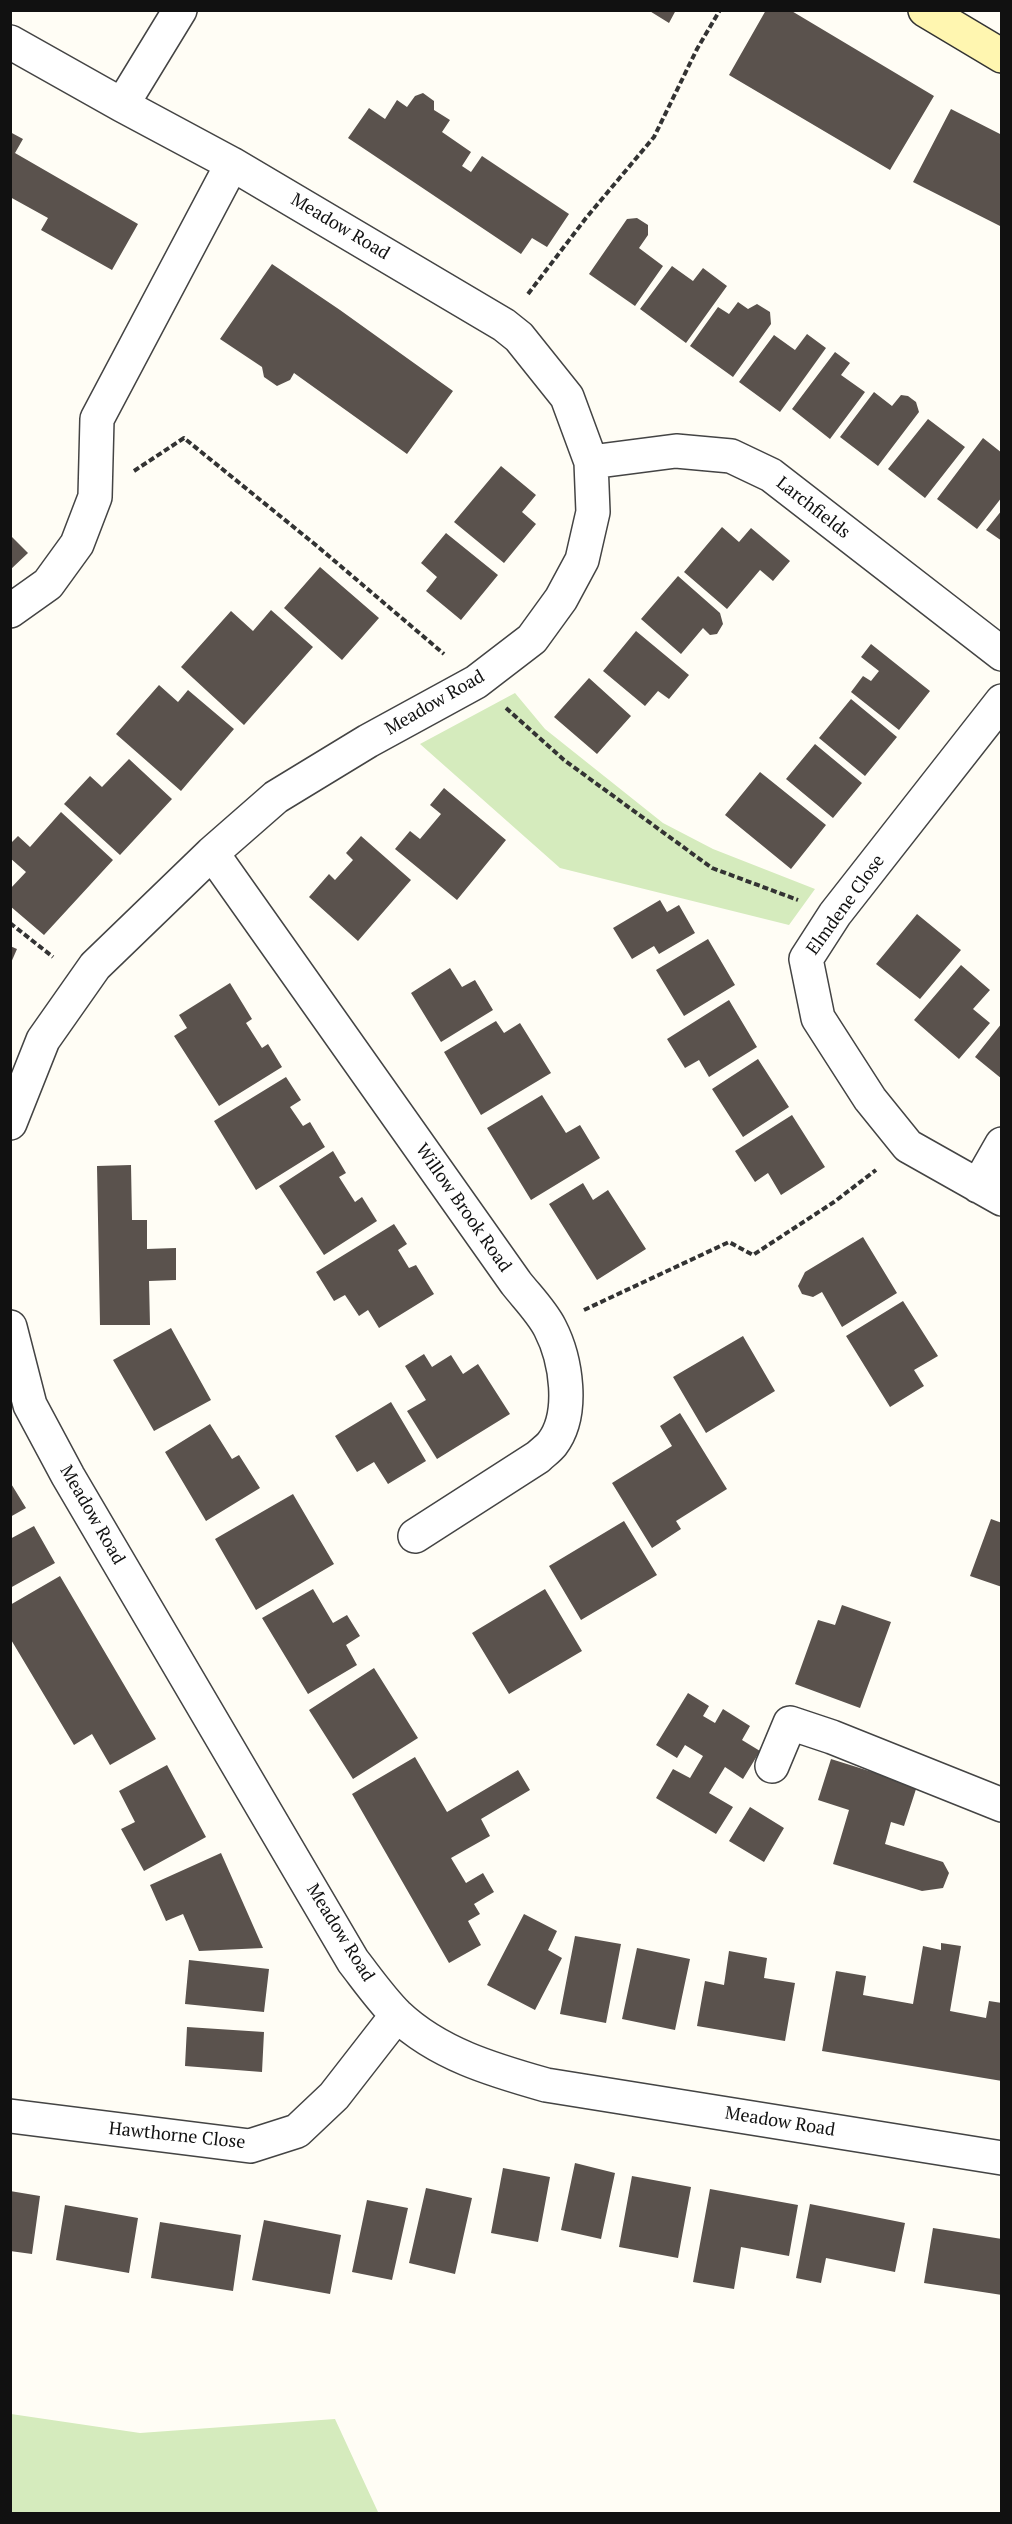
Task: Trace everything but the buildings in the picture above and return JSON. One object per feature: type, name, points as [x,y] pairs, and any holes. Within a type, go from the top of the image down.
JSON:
[{"type":"street","points":[[122,105],[180,10]]},
{"type":"street","points":[[925,10],[1002,56]]},
{"type":"street","name":"Meadow Road","points":[[10,42],[232,164],[504,325],[519,337],[567,397],[591,462],[593,512],[582,560],[561,599],[532,639],[476,682],[368,741],[276,797],[212,853],[95,966],[43,1040],[10,1124]]},
{"type":"street","points":[[10,611],[48,584],[77,544],[95,497],[97,419],[116,387],[232,164]]},
{"type":"street","name":"Larchfields","points":[[591,462],[676,451],[731,456],[771,475],[1002,654]]},
{"type":"street","name":"Elmdene Close","points":[[1002,701],[835,914],[806,959],[818,1018],[870,1099],[908,1146],[990,1192],[1002,1144]]},
{"type":"street","name":"Willow Brook Road","points":[[212,853],[516,1283],[549,1326],[563,1360],[566,1397],[560,1428],[552,1444],[538,1457],[415,1536]]},
{"type":"street","name":"Meadow Road","points":[[10,1327],[30,1404],[69,1476],[353,1961],[397,2015],[437,2044],[482,2067],[546,2085],[1002,2158]]},
{"type":"street","points":[[772,1766],[790,1723],[832,1737],[1002,1805]]},
{"type":"street","name":"Hawthorne Close","points":[[10,2116],[250,2146],[297,2131],[334,2096],[397,2015]]},
{"type":"path","points":[[504,325],[586,218],[654,137],[697,48],[720,10]]},
{"type":"path","points":[[10,923],[84,981]]},
{"type":"path","points":[[549,1326],[729,1242],[753,1255],[834,1202],[908,1146]]},
{"type":"green space","points":[[515,693],[545,729],[663,823],[713,849],[815,889],[789,925],[560,868],[420,744]]},
{"type":"green space","points":[[11,2414],[140,2433],[335,2419],[378,2512],[11,2513]]}]
